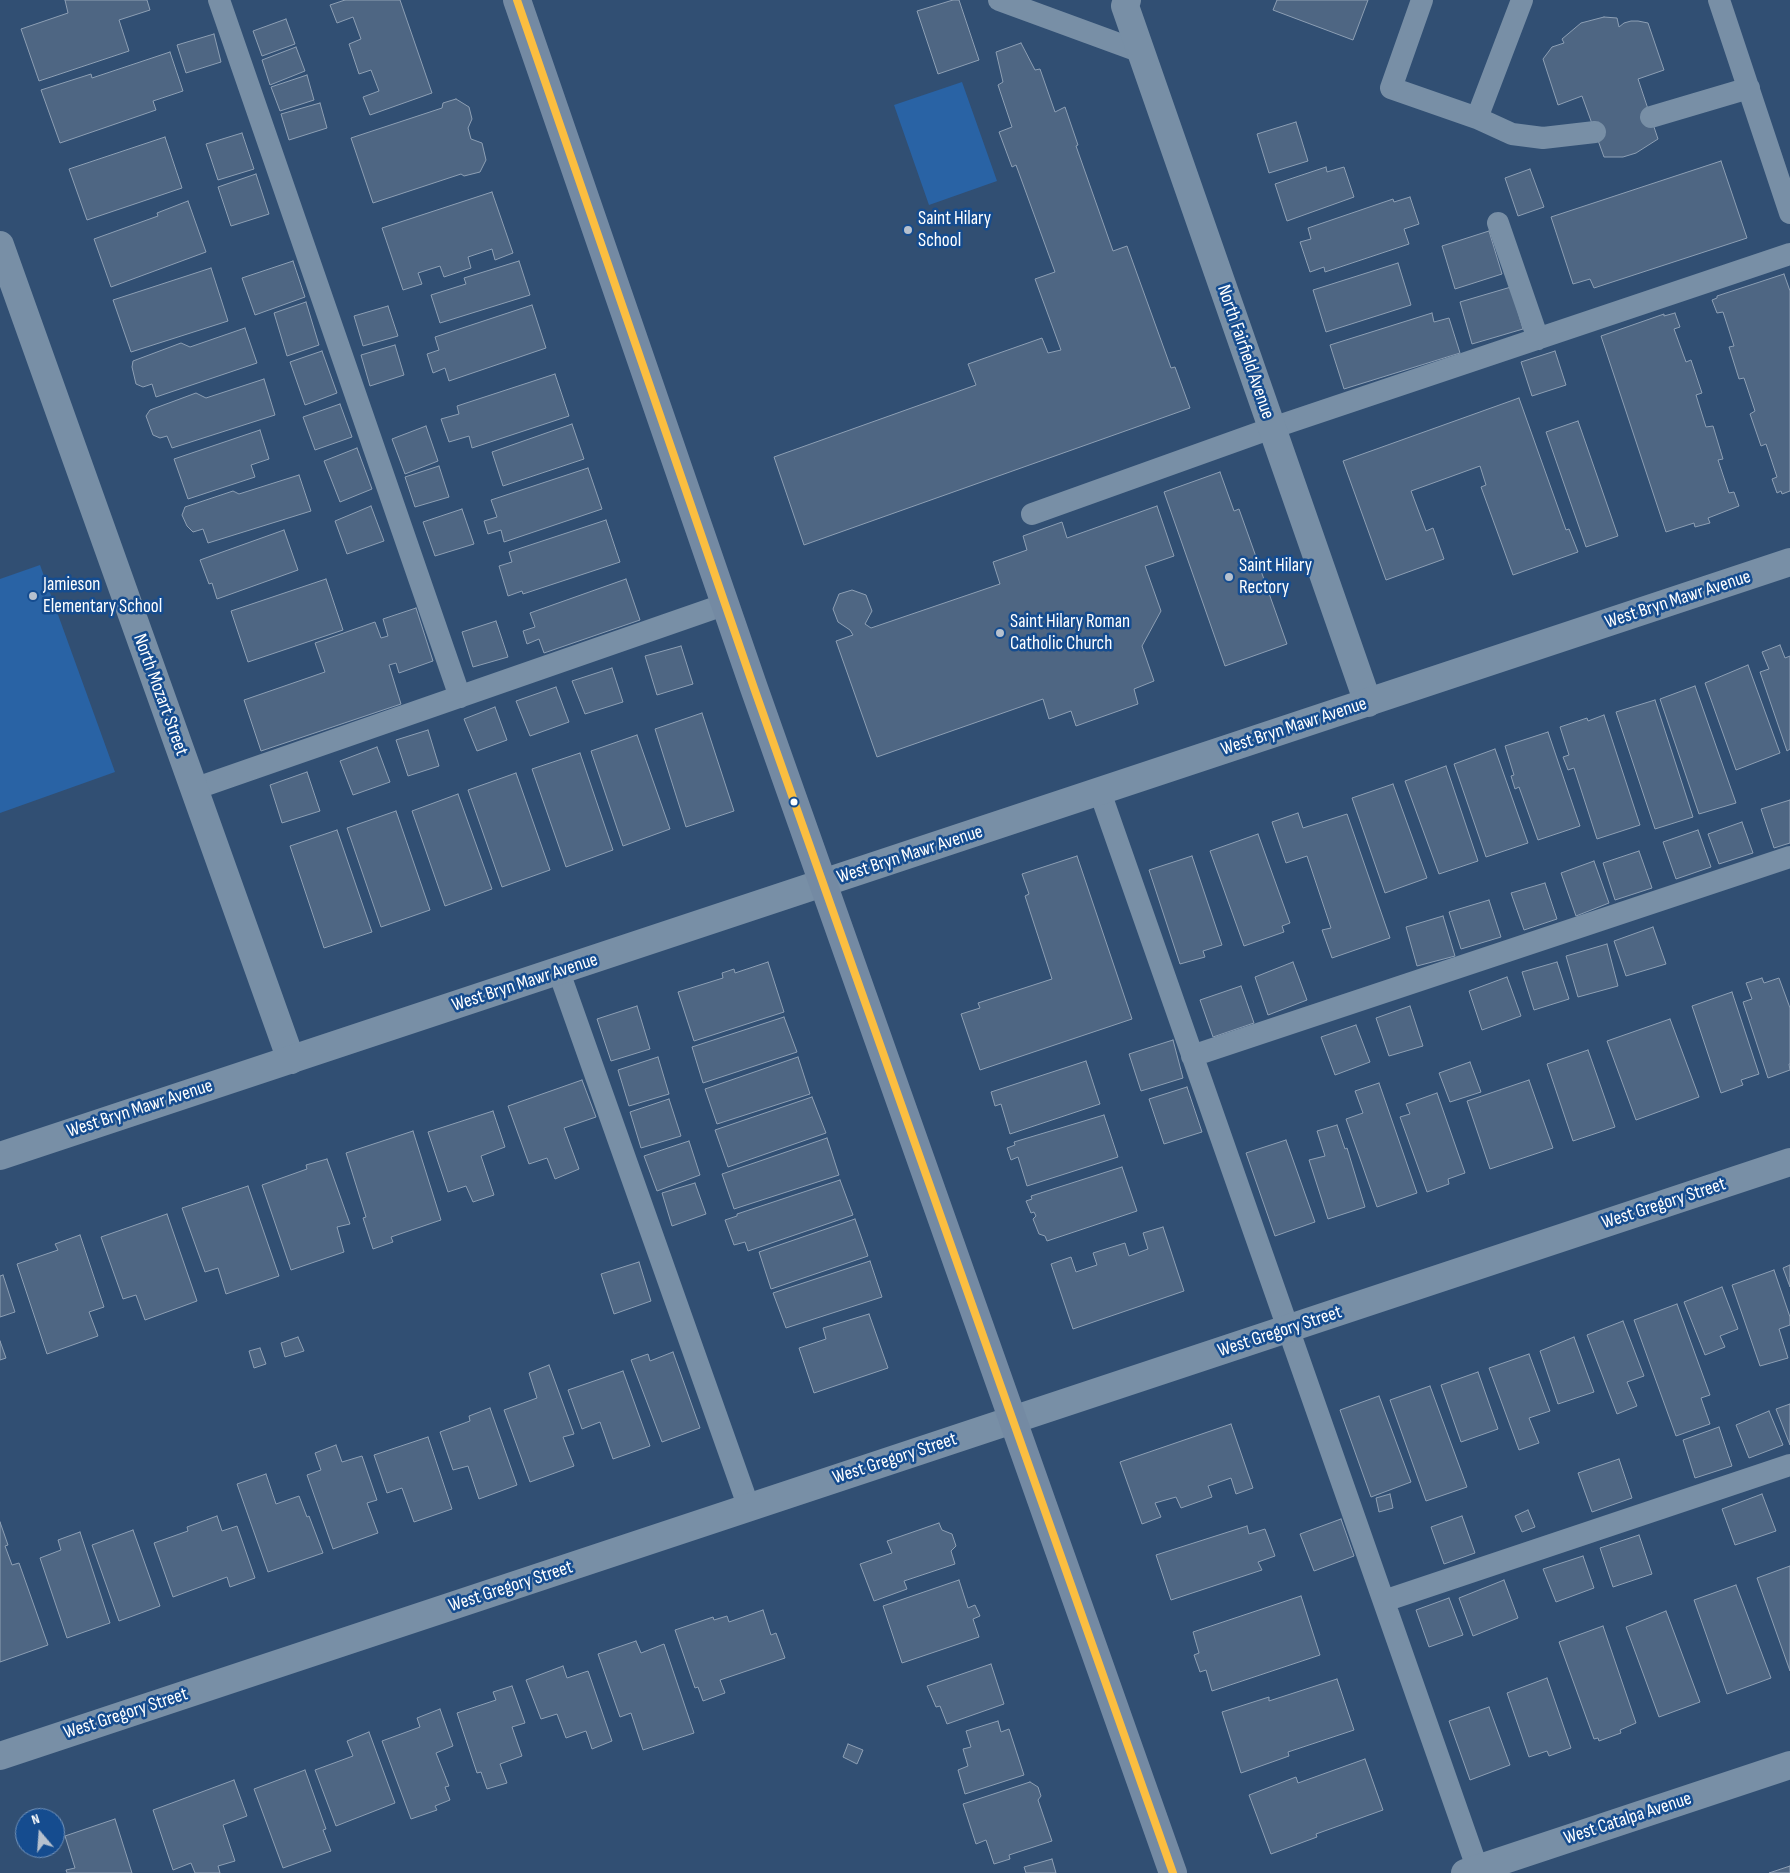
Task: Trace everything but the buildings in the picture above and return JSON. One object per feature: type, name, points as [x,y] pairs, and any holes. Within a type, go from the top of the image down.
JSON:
[{"type":"main road","points":[[517,0],[824,884],[1173,1873]]},
{"type":"street","name":"North Fairfield Avenue","points":[[1127,0],[1125,6],[1368,703]]},
{"type":"street","name":"North Mozart Street","points":[[0,245],[291,1060]]},
{"type":"street","name":"West Bryn Mawr Avenue","points":[[0,1156],[1790,562]]},
{"type":"street","name":"West Gregory Street","points":[[0,1756],[1790,1162]]},
{"type":"street","name":"West Catalpa Avenue","points":[[1474,1872],[1790,1766]]},
{"type":"lane","points":[[218,0],[460,697]]},
{"type":"lane","points":[[1000,0],[1141,52]]},
{"type":"lane","points":[[1422,0],[1391,88],[1477,118],[1512,134],[1543,138],[1596,132]]},
{"type":"lane","points":[[1477,118],[1522,0]]},
{"type":"lane","points":[[1720,0],[1790,213]]},
{"type":"lane","points":[[1651,117],[1749,88]]},
{"type":"lane","points":[[1498,224],[1538,339]]},
{"type":"lane","points":[[1032,514],[1272,428],[1790,254]]},
{"type":"lane","points":[[194,789],[726,604]]},
{"type":"lane","points":[[1100,792],[1384,1601],[1474,1872]]},
{"type":"lane","points":[[1192,1056],[1790,856]]},
{"type":"lane","points":[[559,972],[749,1508]]},
{"type":"lane","points":[[1384,1601],[1790,1465]]},
{"type":"shaded area","points":[[962,82],[997,181],[929,205],[894,105]]},
{"type":"shaded area","points":[[40,565],[115,772],[0,813],[0,579]]},
{"type":"transit line","points":[[517,0],[754,688],[1173,1873]]},
{"type":"place","name":"Saint Hilary School","points":[[908,230]]},
{"type":"place","name":"Saint Hilary Rectory","points":[[1229,577]]},
{"type":"place","name":"Jamieson Elementary School","points":[[33,596]]},
{"type":"place","name":"Saint Hilary Roman Catholic Church","points":[[1000,633]]}]
